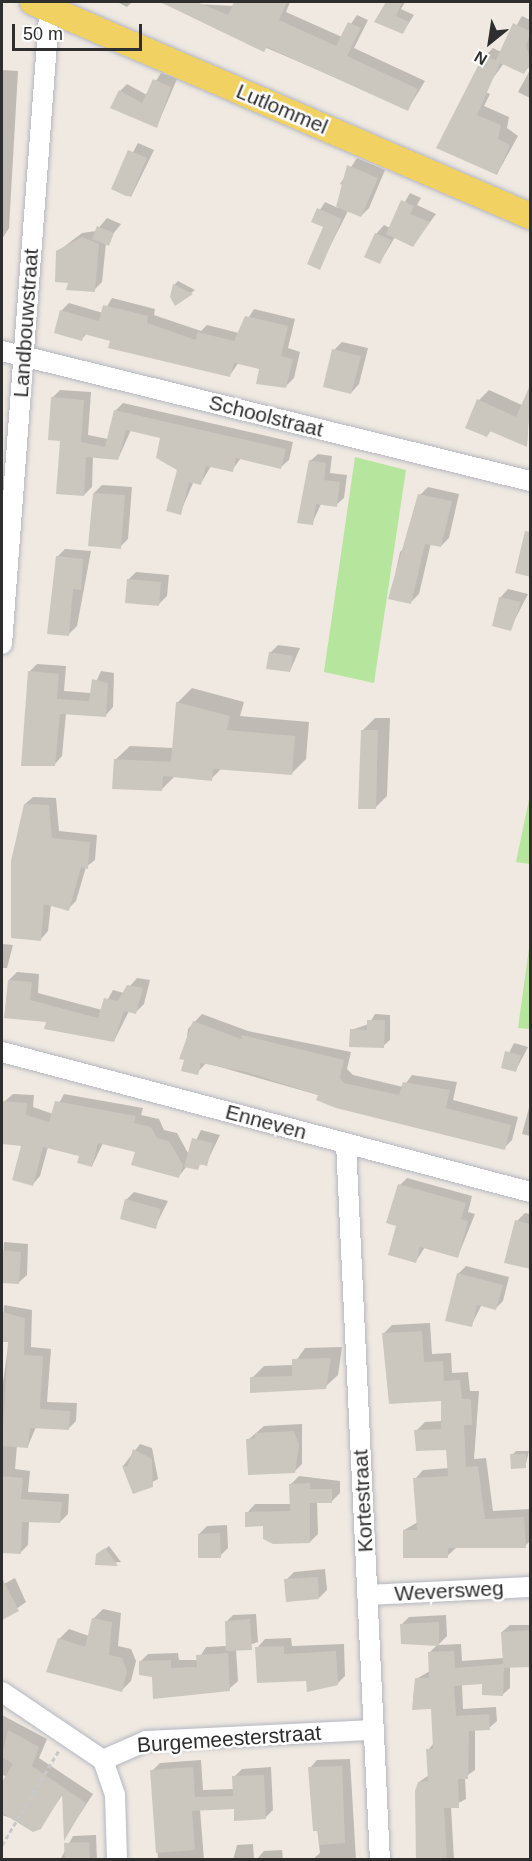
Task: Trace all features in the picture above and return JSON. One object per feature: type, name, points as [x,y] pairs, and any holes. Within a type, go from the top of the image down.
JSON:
[{"type":"main road","name":"Lutlommel","points":[[45,4],[531,216]]},
{"type":"street","name":"Landbouwstraat","points":[[2,644],[45,4]]},
{"type":"street","name":"Schoolstraat","points":[[2,351],[531,481]]},
{"type":"street","name":"Enneven","points":[[2,1052],[531,1191]]},
{"type":"street","name":"Kortestraat","points":[[346,1143],[380,1860]]},
{"type":"street","name":"Weversweg","points":[[367,1595],[531,1587]]},
{"type":"street","points":[[2,1692],[69,1733],[103,1760],[115,1795],[117,1860]]},
{"type":"street","name":"Burgemeesterstraat","points":[[103,1760],[146,1741],[374,1730]]},
{"type":"path","points":[[2,1845],[69,1733]]},
{"type":"green space","points":[[355,457],[406,470],[374,683],[324,672]]},
{"type":"green space","points":[[530,795],[530,864],[516,862]]},
{"type":"green space","points":[[530,941],[530,1029],[518,1028]]},
{"type":"building","points":[[160,2],[197,2],[228,15],[234,2],[287,2],[279,20],[336,46],[348,22],[361,28],[347,56],[418,89],[408,111],[267,47],[264,52]]},
{"type":"building","points":[[386,2],[402,2],[396,16],[409,22],[403,34],[374,22]]},
{"type":"building","points":[[513,23],[531,32],[526,45],[531,62],[524,74],[500,63],[477,115],[501,125],[498,139],[510,145],[497,175],[436,148],[483,56],[496,60]]},
{"type":"building","points":[[153,79],[171,87],[157,128],[110,108],[119,90],[142,103]]},
{"type":"building","points":[[128,150],[147,158],[131,196],[111,189]]},
{"type":"building","points":[[347,165],[378,178],[361,217],[336,207]]},
{"type":"building","points":[[401,200],[414,206],[410,214],[430,222],[413,247],[386,234]]},
{"type":"building","points":[[317,208],[342,219],[320,270],[307,264],[323,227],[311,222]]},
{"type":"building","points":[[97,226],[114,233],[109,246],[92,239]]},
{"type":"building","points":[[375,233],[391,240],[380,264],[364,257]]},
{"type":"building","points":[[82,237],[99,244],[95,292],[66,290],[68,283],[55,282],[56,251]]},
{"type":"building","points":[[173,284],[193,294],[175,306],[170,297]]},
{"type":"building","points":[[103,305],[148,316],[147,323],[196,340],[197,332],[234,341],[245,316],[288,326],[281,356],[293,359],[286,388],[256,384],[259,369],[234,363],[230,377],[108,348],[110,341],[84,334],[82,341],[54,333],[60,310],[99,321]]},
{"type":"building","points":[[332,349],[361,356],[351,394],[323,387]]},
{"type":"building","points":[[531,383],[527,447],[490,431],[487,437],[465,428],[477,399],[516,417]]},
{"type":"building","points":[[51,397],[84,400],[81,442],[105,447],[114,410],[286,449],[281,469],[236,458],[233,472],[206,466],[201,485],[189,482],[181,515],[166,511],[177,470],[156,458],[160,438],[126,430],[118,460],[86,457],[84,496],[56,494],[60,441],[48,440]]},
{"type":"building","points":[[309,460],[326,463],[324,480],[340,482],[337,507],[316,504],[313,525],[297,523]]},
{"type":"building","points":[[93,493],[125,495],[121,549],[88,546]]},
{"type":"building","points":[[418,494],[452,501],[441,547],[425,544],[411,604],[388,599]]},
{"type":"building","points":[[525,531],[531,532],[531,577],[515,573]]},
{"type":"building","points":[[56,556],[83,559],[81,590],[73,589],[69,636],[47,634]]},
{"type":"building","points":[[127,579],[161,582],[159,606],[125,603]]},
{"type":"building","points":[[499,597],[521,602],[511,631],[492,626]]},
{"type":"building","points":[[269,652],[293,656],[290,672],[266,669]]},
{"type":"building","points":[[28,671],[59,674],[57,699],[89,701],[92,679],[108,683],[106,717],[60,714],[55,766],[21,766]]},
{"type":"building","points":[[176,702],[230,716],[227,730],[295,736],[292,775],[213,769],[212,781],[163,776],[162,791],[112,789],[114,759],[171,762]]},
{"type":"building","points":[[361,730],[378,730],[376,809],[358,809]]},
{"type":"building","points":[[24,804],[49,805],[52,838],[90,842],[88,869],[81,867],[69,911],[44,904],[41,941],[11,938],[11,861]]},
{"type":"building","points":[[8,980],[32,982],[30,1000],[98,1018],[104,998],[118,1001],[127,985],[143,988],[136,1014],[124,1011],[114,1042],[44,1029],[46,1022],[4,1018]]},
{"type":"building","points":[[367,1020],[385,1020],[384,1048],[349,1047],[350,1029],[367,1030]]},
{"type":"building","points":[[193,1021],[241,1039],[242,1035],[344,1060],[340,1078],[344,1083],[399,1095],[403,1082],[450,1090],[446,1108],[511,1125],[505,1150],[336,1108],[316,1100],[318,1095],[246,1072],[201,1063],[198,1075],[181,1071],[184,1060],[179,1059]]},
{"type":"building","points":[[505,1051],[521,1055],[516,1072],[501,1068]]},
{"type":"building","points":[[3,1101],[27,1103],[26,1115],[49,1122],[55,1101],[136,1116],[134,1123],[151,1127],[157,1138],[169,1141],[183,1165],[179,1178],[131,1165],[135,1152],[98,1143],[92,1167],[77,1163],[79,1156],[43,1147],[33,1186],[12,1180],[21,1146],[2,1144]]},
{"type":"building","points":[[192,1138],[213,1143],[207,1166],[200,1164],[198,1170],[184,1167]]},
{"type":"building","points":[[398,1184],[466,1203],[461,1219],[468,1221],[458,1258],[420,1247],[416,1263],[388,1255],[396,1226],[386,1223]]},
{"type":"building","points":[[125,1199],[161,1209],[156,1229],[120,1219]]},
{"type":"building","points":[[515,1220],[531,1224],[531,1269],[504,1263]]},
{"type":"building","points":[[2,1250],[21,1252],[19,1284],[2,1283]]},
{"type":"building","points":[[457,1273],[503,1285],[496,1310],[477,1305],[472,1327],[445,1321]]},
{"type":"building","points":[[2,1312],[25,1318],[24,1355],[43,1356],[40,1409],[70,1411],[69,1430],[30,1428],[28,1448],[2,1446],[8,1342],[2,1342]]},
{"type":"building","points":[[422,1331],[424,1362],[443,1361],[444,1381],[460,1380],[462,1399],[471,1399],[472,1425],[464,1425],[466,1467],[478,1466],[485,1519],[524,1517],[526,1548],[448,1548],[448,1558],[403,1558],[403,1530],[417,1530],[413,1478],[448,1476],[446,1450],[416,1451],[414,1430],[441,1429],[441,1401],[389,1404],[382,1333]]},
{"type":"building","points":[[331,1358],[326,1389],[250,1393],[250,1377],[292,1376],[292,1359]]},
{"type":"building","points":[[294,1431],[299,1445],[295,1473],[248,1475],[246,1439],[255,1438],[255,1433]]},
{"type":"building","points":[[133,1449],[152,1459],[153,1487],[133,1494],[122,1466],[128,1466]]},
{"type":"building","points":[[510,1454],[526,1454],[526,1468],[511,1469]]},
{"type":"building","points":[[2,1476],[23,1478],[21,1499],[62,1502],[60,1523],[22,1522],[21,1554],[2,1553]]},
{"type":"building","points":[[310,1483],[310,1489],[332,1489],[332,1503],[310,1503],[310,1543],[273,1544],[263,1539],[263,1526],[245,1527],[245,1512],[290,1511],[289,1484]]},
{"type":"building","points":[[220,1533],[221,1558],[198,1558],[198,1534]]},
{"type":"building","points":[[105,1548],[118,1566],[95,1565],[96,1554]]},
{"type":"building","points":[[318,1577],[319,1599],[286,1602],[284,1579]]},
{"type":"building","points":[[2,1578],[19,1611],[2,1620]]},
{"type":"building","points":[[92,1618],[112,1622],[109,1655],[122,1658],[127,1671],[122,1692],[46,1672],[58,1638],[85,1647]]},
{"type":"building","points":[[250,1619],[252,1650],[226,1651],[225,1621]]},
{"type":"building","points":[[439,1622],[439,1646],[401,1644],[400,1624]]},
{"type":"building","points":[[531,1630],[531,1667],[504,1668],[503,1696],[482,1695],[482,1684],[454,1686],[456,1716],[489,1714],[490,1730],[469,1731],[468,1779],[458,1779],[459,1808],[444,1808],[447,1860],[416,1860],[415,1791],[418,1782],[428,1781],[426,1749],[433,1749],[431,1709],[412,1710],[415,1678],[429,1678],[428,1652],[454,1651],[455,1668],[503,1664],[501,1632]]},
{"type":"building","points":[[284,1646],[284,1654],[336,1651],[338,1685],[307,1692],[306,1681],[257,1683],[255,1647]]},
{"type":"building","points":[[228,1653],[230,1691],[153,1699],[152,1677],[139,1675],[139,1661],[171,1660],[171,1668],[197,1667],[196,1655]]},
{"type":"building","points":[[8,1730],[39,1747],[32,1766],[86,1803],[64,1841],[62,1794],[41,1829],[33,1832],[2,1813],[2,1782],[13,1764],[2,1757]]},
{"type":"building","points":[[342,1766],[345,1843],[319,1845],[318,1831],[313,1831],[308,1767]]},
{"type":"building","points":[[193,1767],[195,1797],[233,1796],[232,1776],[264,1775],[266,1819],[234,1821],[234,1809],[192,1811],[195,1850],[156,1853],[150,1770]]},
{"type":"building","points":[[89,1842],[90,1860],[65,1860],[64,1843]]}]
